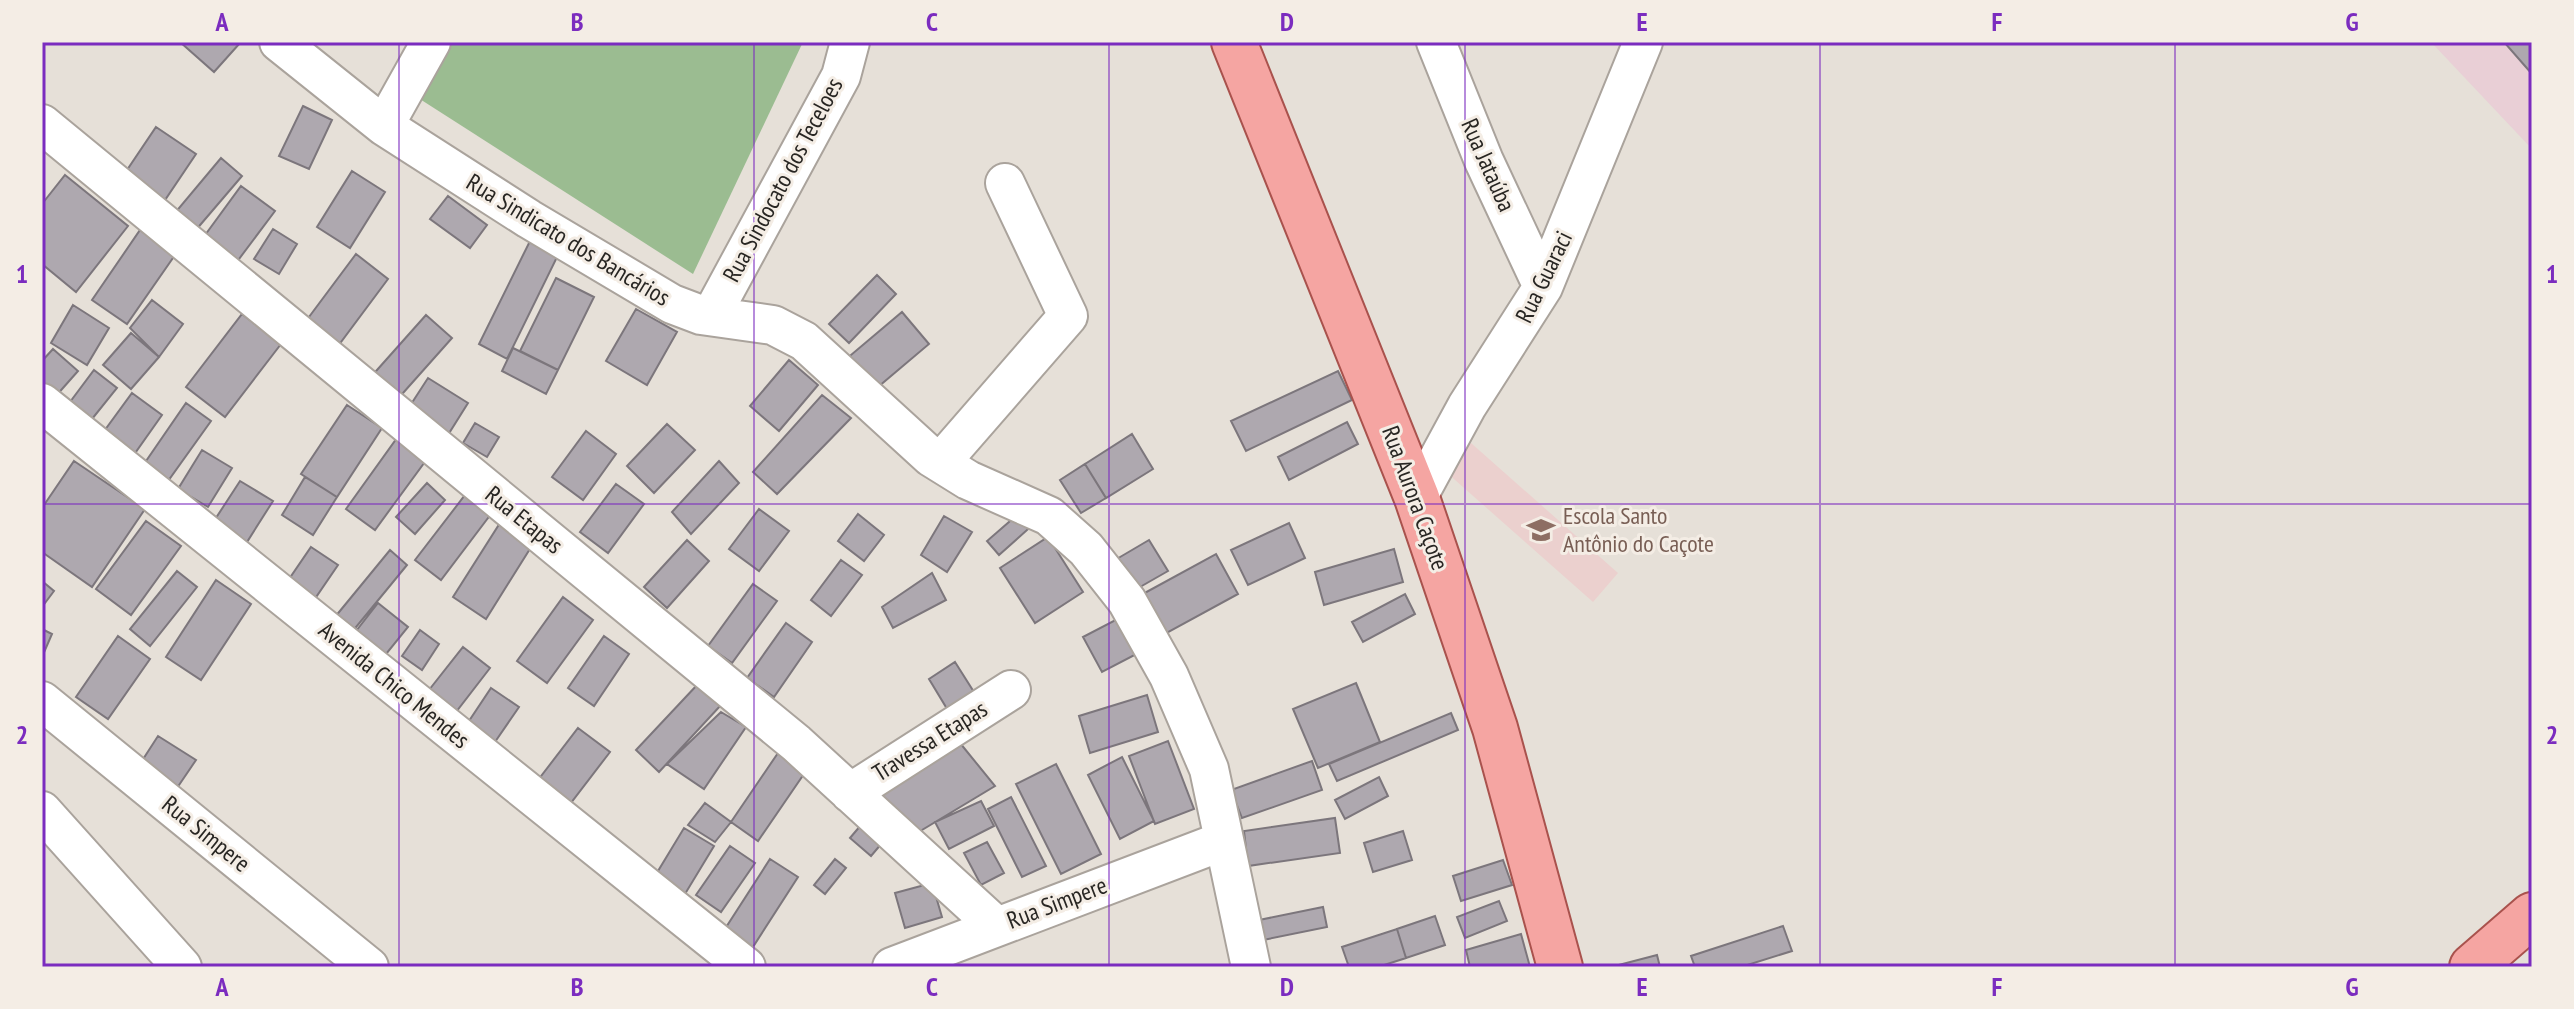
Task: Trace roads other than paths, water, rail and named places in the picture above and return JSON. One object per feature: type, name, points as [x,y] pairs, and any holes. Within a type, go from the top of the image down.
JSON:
[{"type":"main road","name":"Rua Aurora Caçote","points":[[1234,42],[1417,498],[1495,728],[1560,967]]},
{"type":"main road","points":[[2472,967],[2532,915]]},
{"type":"street","name":"Rua Sindicato dos Bancários","points":[[279,42],[384,126],[529,219],[672,304],[711,316],[773,325],[804,341],[941,462],[968,480],[1049,516],[1086,549],[1127,601],[1169,676],[1209,769],[1251,967]]},
{"type":"street","points":[[384,126],[431,42]]},
{"type":"street","name":"Rua Sindocato dos Teceloes","points":[[711,316],[841,76],[850,42]]},
{"type":"street","name":"Rua Jataúba","points":[[1436,42],[1484,161],[1543,287]]},
{"type":"street","name":"Rua Guaraci","points":[[1417,498],[1467,406],[1543,287],[1643,42]]},
{"type":"street","name":"Rua Etapas","points":[[42,124],[796,743],[996,926]]},
{"type":"street","points":[[941,462],[1068,316],[1005,183]]},
{"type":"street","name":"Avenida Chico Mendes","points":[[42,403],[746,967]]},
{"type":"street","name":"Travessa Etapas","points":[[850,793],[1011,690]]},
{"type":"street","name":"Rua Simpere","points":[[42,701],[369,967]]},
{"type":"street","points":[[42,811],[182,967]]},
{"type":"street","name":"Rua Simpere","points":[[892,967],[1223,841]]},
{"type":"place","name":"Escola Santo Antônio do Caçote","points":[[1541,530]]}]
